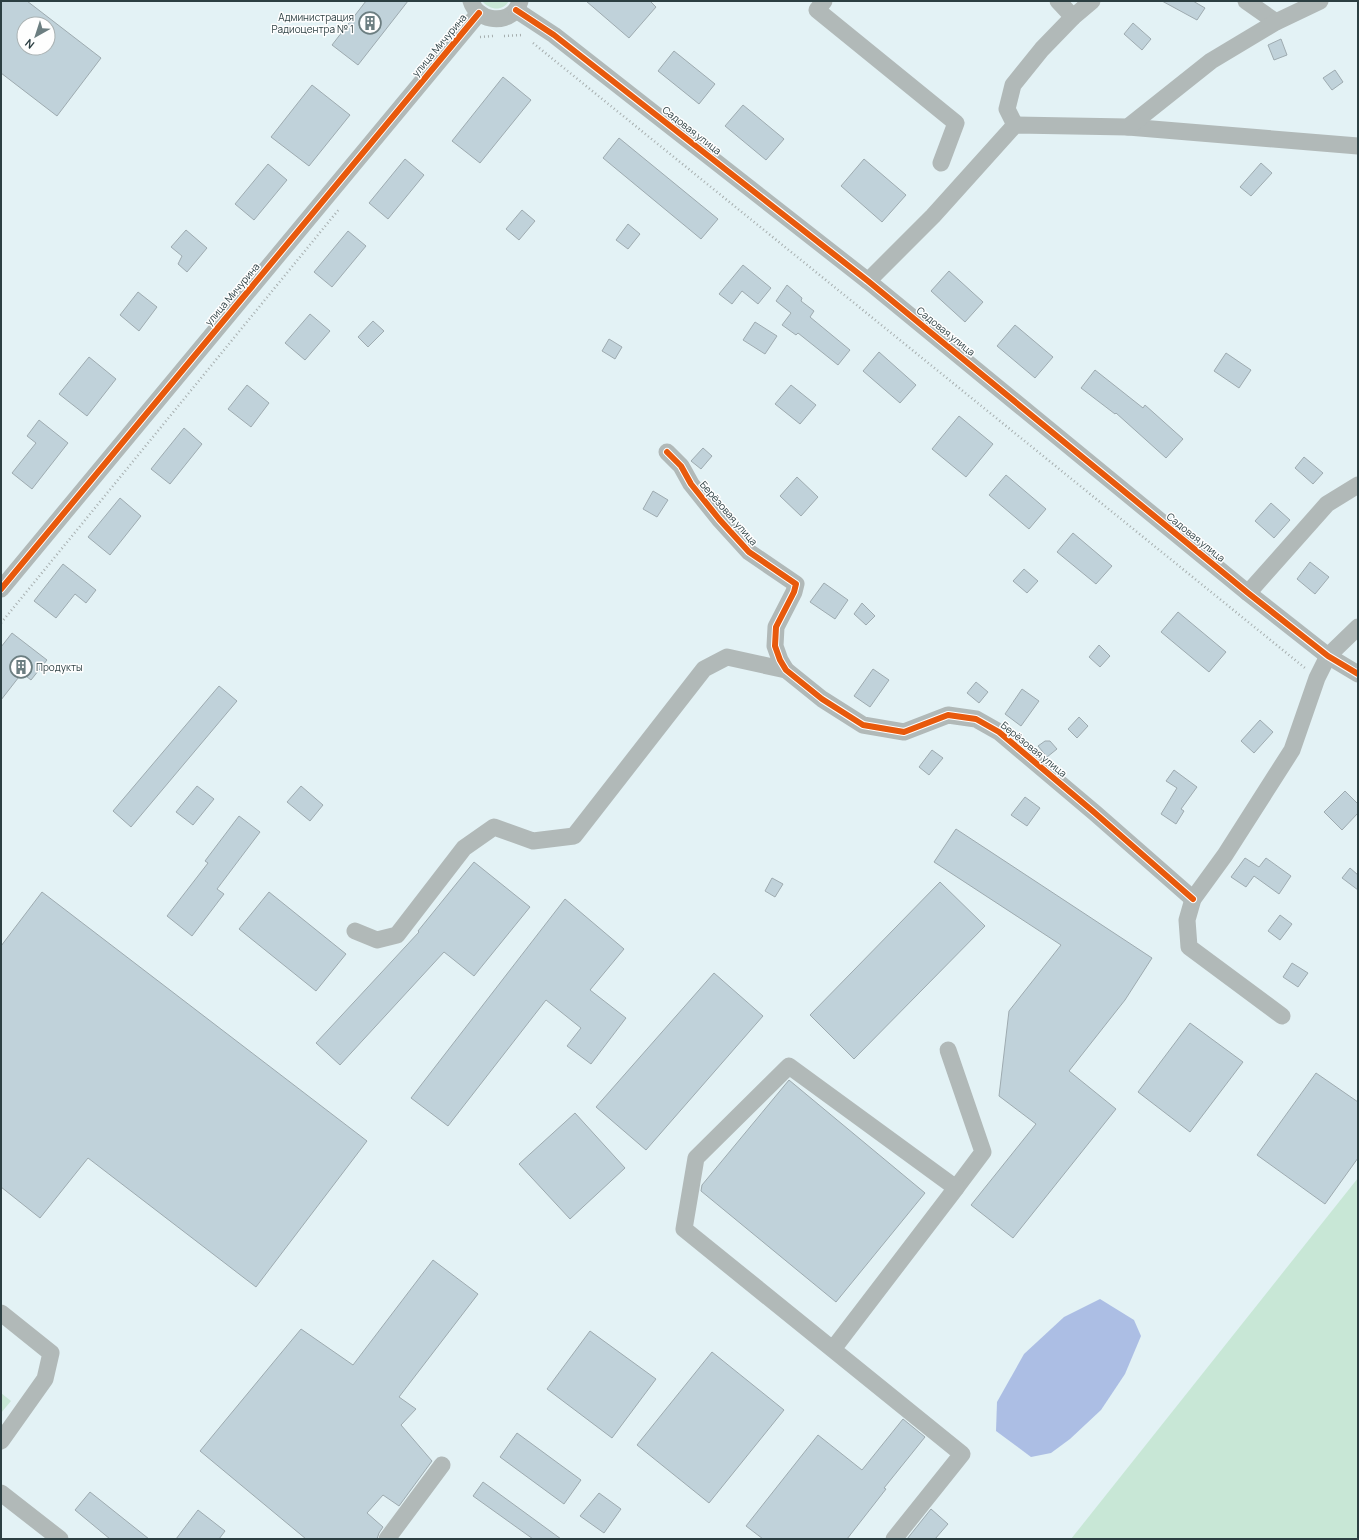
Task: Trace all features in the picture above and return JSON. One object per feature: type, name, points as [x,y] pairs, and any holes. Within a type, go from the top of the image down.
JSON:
[{"type":"street","points":[[824,1],[817,10],[956,123],[941,163]]},
{"type":"street","points":[[1058,1],[1073,17]]},
{"type":"street","points":[[1015,125],[1007,109],[1013,85],[1042,49],[1073,17],[1092,1]]},
{"type":"street","points":[[1246,1],[1276,22]]},
{"type":"street","points":[[1128,127],[1211,61],[1276,22],[1320,1]]},
{"type":"street","points":[[475,7],[488,18],[498,19],[508,16],[518,5]]},
{"type":"street","name":"Садовая улица","points":[[518,5],[554,35],[868,281],[1248,593],[1328,656],[1358,674]]},
{"type":"street","name":"улица Мичурина","points":[[1,588],[451,45],[475,7]]},
{"type":"street","points":[[868,281],[933,216],[1015,125],[1128,127],[1358,146]]},
{"type":"street","name":"Берёзовая улица","points":[[667,452],[681,466],[691,484],[719,520],[749,552],[796,584],[794,592],[776,627],[775,646],[780,660],[786,670],[822,700],[863,725],[904,732],[948,715],[976,719],[999,732],[1095,813],[1193,899]]},
{"type":"street","points":[[1248,593],[1327,504],[1358,485]]},
{"type":"street","points":[[1282,1016],[1190,947],[1187,920],[1193,899],[1225,855],[1292,750],[1317,678],[1328,656],[1358,627]]},
{"type":"street","points":[[355,931],[377,940],[397,935],[464,848],[494,827],[533,841],[574,836],[704,669],[727,657],[786,670]]},
{"type":"street","points":[[833,1349],[983,1152],[948,1050]]},
{"type":"street","points":[[894,1539],[962,1454],[684,1229],[696,1158],[789,1066],[956,1188]]},
{"type":"street","points":[[1,1313],[51,1353],[45,1379],[1,1441]]},
{"type":"street","points":[[387,1539],[442,1465]]},
{"type":"street","points":[[1,1493],[60,1539]]},
{"type":"path","points":[[502,36],[523,35],[1317,678]]},
{"type":"path","points":[[476,43],[481,37],[495,36]]},
{"type":"path","points":[[1,623],[344,204]]},
{"type":"green space","points":[[482,1],[509,1],[503,7],[492,8]]},
{"type":"green space","points":[[1358,1178],[1358,1539],[1071,1539]]},
{"type":"green space","points":[[1,1393],[11,1401],[1,1413]]},
{"type":"water","points":[[1100,1299],[1134,1320],[1141,1336],[1125,1374],[1101,1410],[1070,1439],[1051,1453],[1031,1457],[996,1431],[997,1402],[1024,1354],[1064,1317]]},
{"type":"building","points":[[1,1],[27,1],[46,16],[16,16],[16,56],[56,56],[56,23],[101,58],[57,116],[1,73]]},
{"type":"building","name":"Администрация Радиоцентра № 1","points":[[366,1],[408,1],[358,65],[332,45]]},
{"type":"building","points":[[586,1],[650,1],[656,7],[629,38]]},
{"type":"building","points":[[1162,1],[1193,1],[1205,8],[1197,20]]},
{"type":"building","points":[[1133,23],[1151,39],[1142,50],[1124,34]]},
{"type":"building","points":[[1281,39],[1287,55],[1274,60],[1268,45]]},
{"type":"building","points":[[674,51],[715,84],[699,104],[658,71]]},
{"type":"building","points":[[1335,70],[1343,82],[1332,90],[1323,78]]},
{"type":"building","points":[[503,77],[531,100],[480,163],[452,141]]},
{"type":"building","points":[[312,85],[350,115],[309,166],[271,137]]},
{"type":"building","points":[[743,105],[784,139],[766,160],[725,126]]},
{"type":"building","points":[[619,138],[718,219],[701,239],[603,158]]},
{"type":"building","points":[[405,159],[424,175],[388,219],[369,203]]},
{"type":"building","points":[[864,159],[906,195],[882,222],[841,186]]},
{"type":"building","points":[[1261,163],[1272,173],[1251,196],[1240,187]]},
{"type":"building","points":[[268,164],[287,180],[254,220],[235,204]]},
{"type":"building","points":[[522,210],[535,221],[519,240],[506,229]]},
{"type":"building","points":[[628,224],[640,234],[628,249],[616,240]]},
{"type":"building","points":[[186,230],[207,248],[187,272],[178,264],[182,256],[171,247]]},
{"type":"building","points":[[348,231],[366,246],[332,287],[314,272]]},
{"type":"building","points":[[743,265],[771,288],[758,304],[742,291],[732,304],[719,294]]},
{"type":"building","points":[[949,271],[983,302],[965,322],[931,291]]},
{"type":"building","points":[[787,285],[802,298],[801,301],[814,311],[810,317],[850,350],[838,365],[798,333],[796,335],[782,325],[791,313],[776,301]]},
{"type":"building","points":[[138,292],[157,307],[139,331],[120,315]]},
{"type":"building","points":[[310,314],[330,331],[305,360],[285,343]]},
{"type":"building","points":[[373,321],[384,331],[368,347],[358,337]]},
{"type":"building","points":[[755,322],[777,336],[765,354],[743,340]]},
{"type":"building","points":[[1015,325],[1053,357],[1035,378],[997,346]]},
{"type":"building","points":[[609,339],[622,347],[615,359],[602,351]]},
{"type":"building","points":[[879,352],[916,385],[900,403],[863,371]]},
{"type":"building","points":[[1226,353],[1251,370],[1239,388],[1214,371]]},
{"type":"building","points":[[89,357],[116,379],[87,416],[59,394]]},
{"type":"building","points":[[1095,370],[1143,408],[1145,405],[1183,439],[1166,458],[1116,413],[1115,414],[1081,388]]},
{"type":"building","points":[[247,385],[269,403],[251,427],[228,409]]},
{"type":"building","points":[[791,385],[816,405],[800,424],[775,404]]},
{"type":"building","points":[[959,416],[993,444],[966,477],[932,449]]},
{"type":"building","points":[[39,420],[68,443],[32,489],[12,473],[36,443],[27,436]]},
{"type":"building","points":[[184,428],[202,444],[170,484],[151,469]]},
{"type":"building","points":[[703,448],[712,456],[701,469],[691,461]]},
{"type":"building","points":[[1304,457],[1323,473],[1313,484],[1295,468]]},
{"type":"building","points":[[1006,475],[1046,509],[1029,529],[989,495]]},
{"type":"building","points":[[797,477],[818,497],[801,516],[780,496]]},
{"type":"building","points":[[653,491],[668,500],[657,517],[643,509]]},
{"type":"building","points":[[120,498],[141,516],[110,555],[88,537]]},
{"type":"building","points":[[1271,503],[1290,520],[1274,538],[1255,521]]},
{"type":"building","points":[[1073,533],[1112,566],[1096,584],[1057,552]]},
{"type":"building","points":[[1310,562],[1329,577],[1315,594],[1297,579]]},
{"type":"building","points":[[63,564],[96,590],[86,603],[75,594],[56,618],[34,601]]},
{"type":"building","points":[[1024,569],[1038,581],[1027,593],[1013,581]]},
{"type":"building","points":[[824,583],[848,600],[835,619],[810,602]]},
{"type":"building","points":[[862,603],[875,616],[866,625],[854,614]]},
{"type":"building","points":[[1178,612],[1226,652],[1209,672],[1161,632]]},
{"type":"building","name":"Продукты","points":[[12,633],[47,660],[31,680],[22,673],[1,700],[1,647]]},
{"type":"building","points":[[1099,645],[1110,656],[1100,667],[1089,657]]},
{"type":"building","points":[[873,669],[889,680],[870,707],[854,696]]},
{"type":"building","points":[[976,682],[988,692],[979,703],[967,693]]},
{"type":"building","points":[[219,686],[237,701],[131,827],[113,811]]},
{"type":"building","points":[[1022,689],[1039,701],[1021,726],[1005,714]]},
{"type":"building","points":[[1079,717],[1088,726],[1077,738],[1068,729]]},
{"type":"building","points":[[1260,720],[1273,732],[1254,753],[1241,741]]},
{"type":"building","points":[[1045,741],[1050,741],[1057,749],[1047,757],[1038,746]]},
{"type":"building","points":[[932,750],[943,758],[929,775],[919,767]]},
{"type":"building","points":[[1174,770],[1197,787],[1181,809],[1184,811],[1176,824],[1161,814],[1177,788],[1166,781]]},
{"type":"building","points":[[197,786],[214,799],[193,825],[176,812]]},
{"type":"building","points":[[301,786],[323,805],[310,821],[287,802]]},
{"type":"building","points":[[1345,791],[1358,804],[1358,813],[1342,830],[1324,812]]},
{"type":"building","points":[[1025,797],[1040,808],[1027,826],[1011,815]]},
{"type":"building","points":[[239,816],[260,832],[217,889],[224,894],[192,936],[167,916],[208,863],[205,861]]},
{"type":"building","points":[[956,829],[1152,958],[1125,1000],[1069,1071],[1116,1109],[1013,1238],[971,1205],[1036,1124],[999,1096],[1009,1011],[1061,945],[934,862]]},
{"type":"building","points":[[1245,858],[1259,867],[1266,858],[1291,876],[1279,894],[1254,876],[1246,887],[1231,877]]},
{"type":"building","points":[[474,862],[530,907],[474,976],[444,952],[340,1065],[316,1043],[419,932],[418,931]]},
{"type":"building","points":[[1350,868],[1358,875],[1358,890],[1342,878]]},
{"type":"building","points":[[772,878],[783,884],[775,897],[765,891]]},
{"type":"building","points":[[940,882],[985,926],[854,1059],[810,1015]]},
{"type":"building","points":[[42,892],[367,1141],[256,1287],[88,1158],[40,1218],[1,1187],[1,946]]},
{"type":"building","points":[[269,892],[346,954],[316,991],[239,929]]},
{"type":"building","points":[[565,899],[624,949],[590,990],[626,1018],[591,1064],[567,1046],[581,1028],[546,1000],[448,1126],[411,1098]]},
{"type":"building","points":[[1280,915],[1292,924],[1280,940],[1268,931]]},
{"type":"building","points":[[1292,963],[1308,973],[1298,987],[1283,977]]},
{"type":"building","points":[[714,973],[763,1016],[646,1150],[596,1107]]},
{"type":"building","points":[[1190,1023],[1243,1062],[1190,1132],[1138,1092]]},
{"type":"building","points":[[1316,1073],[1358,1102],[1358,1158],[1325,1204],[1257,1155]]},
{"type":"building","points":[[789,1080],[925,1193],[836,1302],[701,1191],[702,1185]]},
{"type":"building","points":[[575,1113],[625,1168],[570,1219],[519,1164]]},
{"type":"building","points":[[433,1260],[478,1294],[399,1397],[416,1409],[401,1425],[432,1461],[399,1506],[383,1495],[367,1513],[383,1527],[377,1539],[306,1539],[200,1451],[301,1329],[353,1365]]},
{"type":"building","points":[[590,1331],[656,1379],[612,1438],[547,1389]]},
{"type":"building","points":[[712,1352],[784,1410],[709,1503],[637,1445]]},
{"type":"building","points":[[903,1419],[925,1437],[884,1488],[886,1489],[847,1539],[763,1539],[746,1526],[818,1435],[862,1470]]},
{"type":"building","points":[[517,1433],[581,1480],[564,1504],[500,1457]]},
{"type":"building","points":[[483,1482],[561,1539],[533,1539],[473,1496]]},
{"type":"building","points":[[90,1492],[149,1539],[110,1539],[75,1510]]},
{"type":"building","points":[[599,1493],[621,1509],[604,1533],[580,1516]]},
{"type":"building","points":[[931,1509],[948,1524],[935,1539],[907,1539]]},
{"type":"building","points":[[198,1510],[225,1531],[219,1539],[176,1539]]},
{"type":"cycle path","points":[[516,10],[554,35],[868,281],[1248,593],[1328,656],[1358,674]]},
{"type":"cycle path","points":[[1,589],[479,13]]},
{"type":"cycle path","points":[[667,452],[681,466],[691,484],[719,519],[749,552],[796,584],[794,592],[776,627],[775,646],[780,660],[786,670],[822,699],[863,725],[904,732],[948,715],[976,719],[999,732],[1095,813],[1193,899]]},
{"type":"place","name":"Администрация Радиоцентра № 1","points":[[370,23]]},
{"type":"place","name":"Продукты","points":[[21,667]]}]
